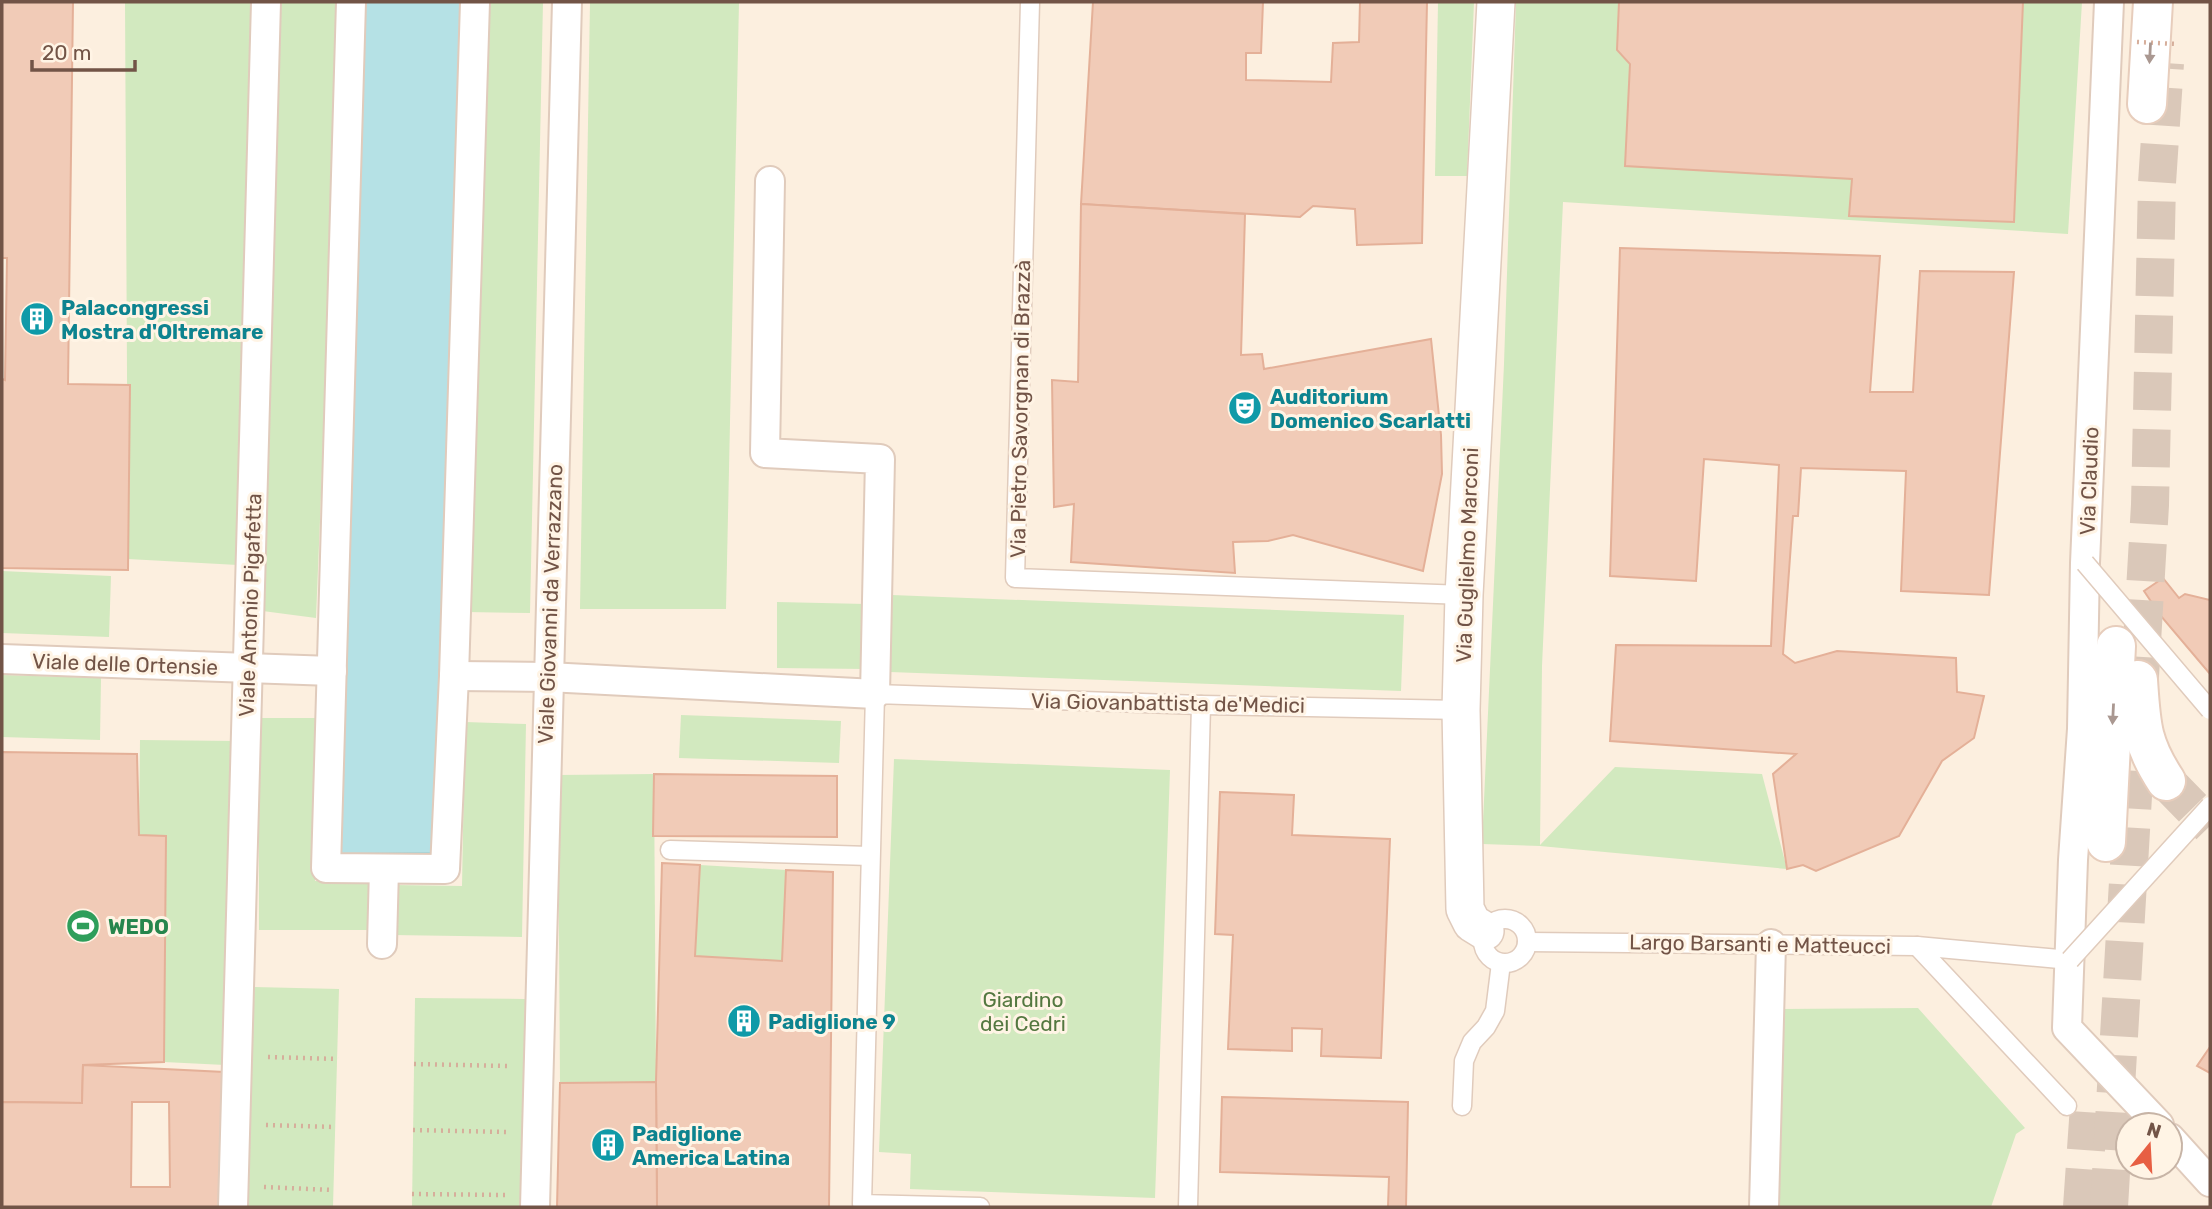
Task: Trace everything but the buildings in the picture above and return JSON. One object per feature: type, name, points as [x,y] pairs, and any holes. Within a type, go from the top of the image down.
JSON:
[{"type":"main road","points":[[2147,104],[2153,2]]},
{"type":"main road","points":[[2106,842],[2116,646]]},
{"type":"main road","points":[[2138,680],[2145,742],[2166,781]]},
{"type":"street","name":"Viale Antonio Pigafetta","points":[[233,1207],[266,2]]},
{"type":"street","points":[[351,2],[326,868],[384,869],[445,869],[454,676],[475,2]]},
{"type":"street","name":"Viale Giovanni da Verrazzano","points":[[527,1201],[548,677],[566,2]]},
{"type":"street","name":"Via Guglielmo Marconi","points":[[1485,931],[1472,923],[1465,909],[1461,709],[1464,595],[1496,2]]},
{"type":"street","name":"Via Claudio","points":[[2109,2],[2085,564],[2082,729],[2073,860],[2067,1028],[2146,1111]]},
{"type":"street","points":[[454,676],[548,677],[875,694],[880,458],[765,453],[770,181]]},
{"type":"street","name":"Viale delle Ortensie","points":[[2,659],[332,671]]},
{"type":"street","points":[[382,944],[384,869]]},
{"type":"street","points":[[1764,1207],[1771,944]]},
{"type":"street","points":[[2184,1153],[2210,1182]]},
{"type":"lane","name":"Via Pietro Savorgnan di Brazzà","points":[[1030,2],[1015,578],[1464,595]]},
{"type":"lane","points":[[2085,564],[2210,710]]},
{"type":"lane","points":[[875,694],[862,1204],[980,1207]]},
{"type":"lane","name":"Via Giovanbattista de'Medici","points":[[875,694],[1201,705],[1461,709]]},
{"type":"lane","points":[[1188,1207],[1201,705]]},
{"type":"lane","points":[[2070,960],[2210,806]]},
{"type":"lane","points":[[670,850],[870,856]]},
{"type":"lane","points":[[1510,919],[1523,927],[1527,942],[1521,956],[1508,963],[1501,963],[1485,951],[1483,937],[1495,921],[1510,919]]},
{"type":"lane","name":"Largo Barsanti e Matteucci","points":[[1527,942],[1917,946],[2070,960]]},
{"type":"lane","points":[[1917,946],[2067,1106]]},
{"type":"lane","points":[[1462,1106],[1464,1061],[1472,1042],[1486,1027],[1495,1011],[1501,963]]},
{"type":"path","points":[[2137,42],[2177,44]]},
{"type":"path","points":[[255,1057],[338,1059]]},
{"type":"path","points":[[414,1064],[510,1066]]},
{"type":"path","points":[[259,1125],[335,1127]]},
{"type":"path","points":[[413,1130],[509,1132]]},
{"type":"path","points":[[257,1187],[334,1190]]},
{"type":"path","points":[[412,1194],[527,1201]]},
{"type":"green space","points":[[125,2],[266,2],[258,524],[280,2],[341,2],[316,618],[255,610],[256,566],[128,559]]},
{"type":"green space","points":[[489,2],[543,2],[530,613],[466,612]]},
{"type":"green space","points":[[590,2],[739,2],[726,609],[580,609]]},
{"type":"green space","points":[[1438,2],[1474,2],[1467,176],[1435,176]]},
{"type":"green space","points":[[1516,2],[2082,2],[2068,234],[1563,202],[1542,666],[1540,845],[1615,767],[1762,774],[1787,869],[1540,846],[1482,844],[1504,364]]},
{"type":"green space","points":[[2,571],[111,576],[109,637],[2,633]]},
{"type":"green space","points":[[892,595],[1404,615],[1401,691],[890,672]]},
{"type":"green space","points":[[777,602],[866,604],[865,669],[777,668]]},
{"type":"green space","points":[[2,675],[101,678],[100,740],[2,737]]},
{"type":"green space","points":[[681,715],[841,721],[839,763],[679,758]]},
{"type":"green space","points":[[259,718],[315,718],[315,881],[373,881],[372,930],[259,930]]},
{"type":"green space","points":[[465,722],[526,724],[522,937],[392,935],[393,885],[462,886]]},
{"type":"green space","points":[[140,740],[236,741],[225,1065],[164,1062],[166,836],[139,835]]},
{"type":"green space","name":"Giardino dei Cedri","points":[[894,759],[1170,770],[1155,1198],[910,1189],[911,1154],[879,1152]]},
{"type":"green space","points":[[654,774],[656,1082],[560,1083],[558,775]]},
{"type":"green space","points":[[700,865],[786,870],[782,961],[695,956]]},
{"type":"green space","points":[[250,987],[339,989],[333,1207],[244,1207]]},
{"type":"green space","points":[[415,998],[525,999],[522,1207],[412,1207]]},
{"type":"green space","points":[[1918,1008],[2025,1128],[2016,1134],[1991,1207],[1774,1207],[1781,1009]]},
{"type":"water","points":[[364,2],[464,2],[433,853],[339,854]]},
{"type":"tunnel","points":[[2109,1207],[2150,505],[2157,183],[2165,63]]},
{"type":"tunnel","points":[[2166,781],[2210,826]]},
{"type":"tunnel","points":[[2082,1207],[2089,1106]]},
{"type":"place","name":"Palacongressi Mostra d'Oltremare","points":[[37,319]]},
{"type":"place","name":"Auditorium Domenico Scarlatti","points":[[1245,408]]},
{"type":"place","name":"WEDO","points":[[83,926]]},
{"type":"place","name":"Padiglione 9","points":[[744,1021]]},
{"type":"place","name":"Padiglione America Latina","points":[[608,1145]]}]
